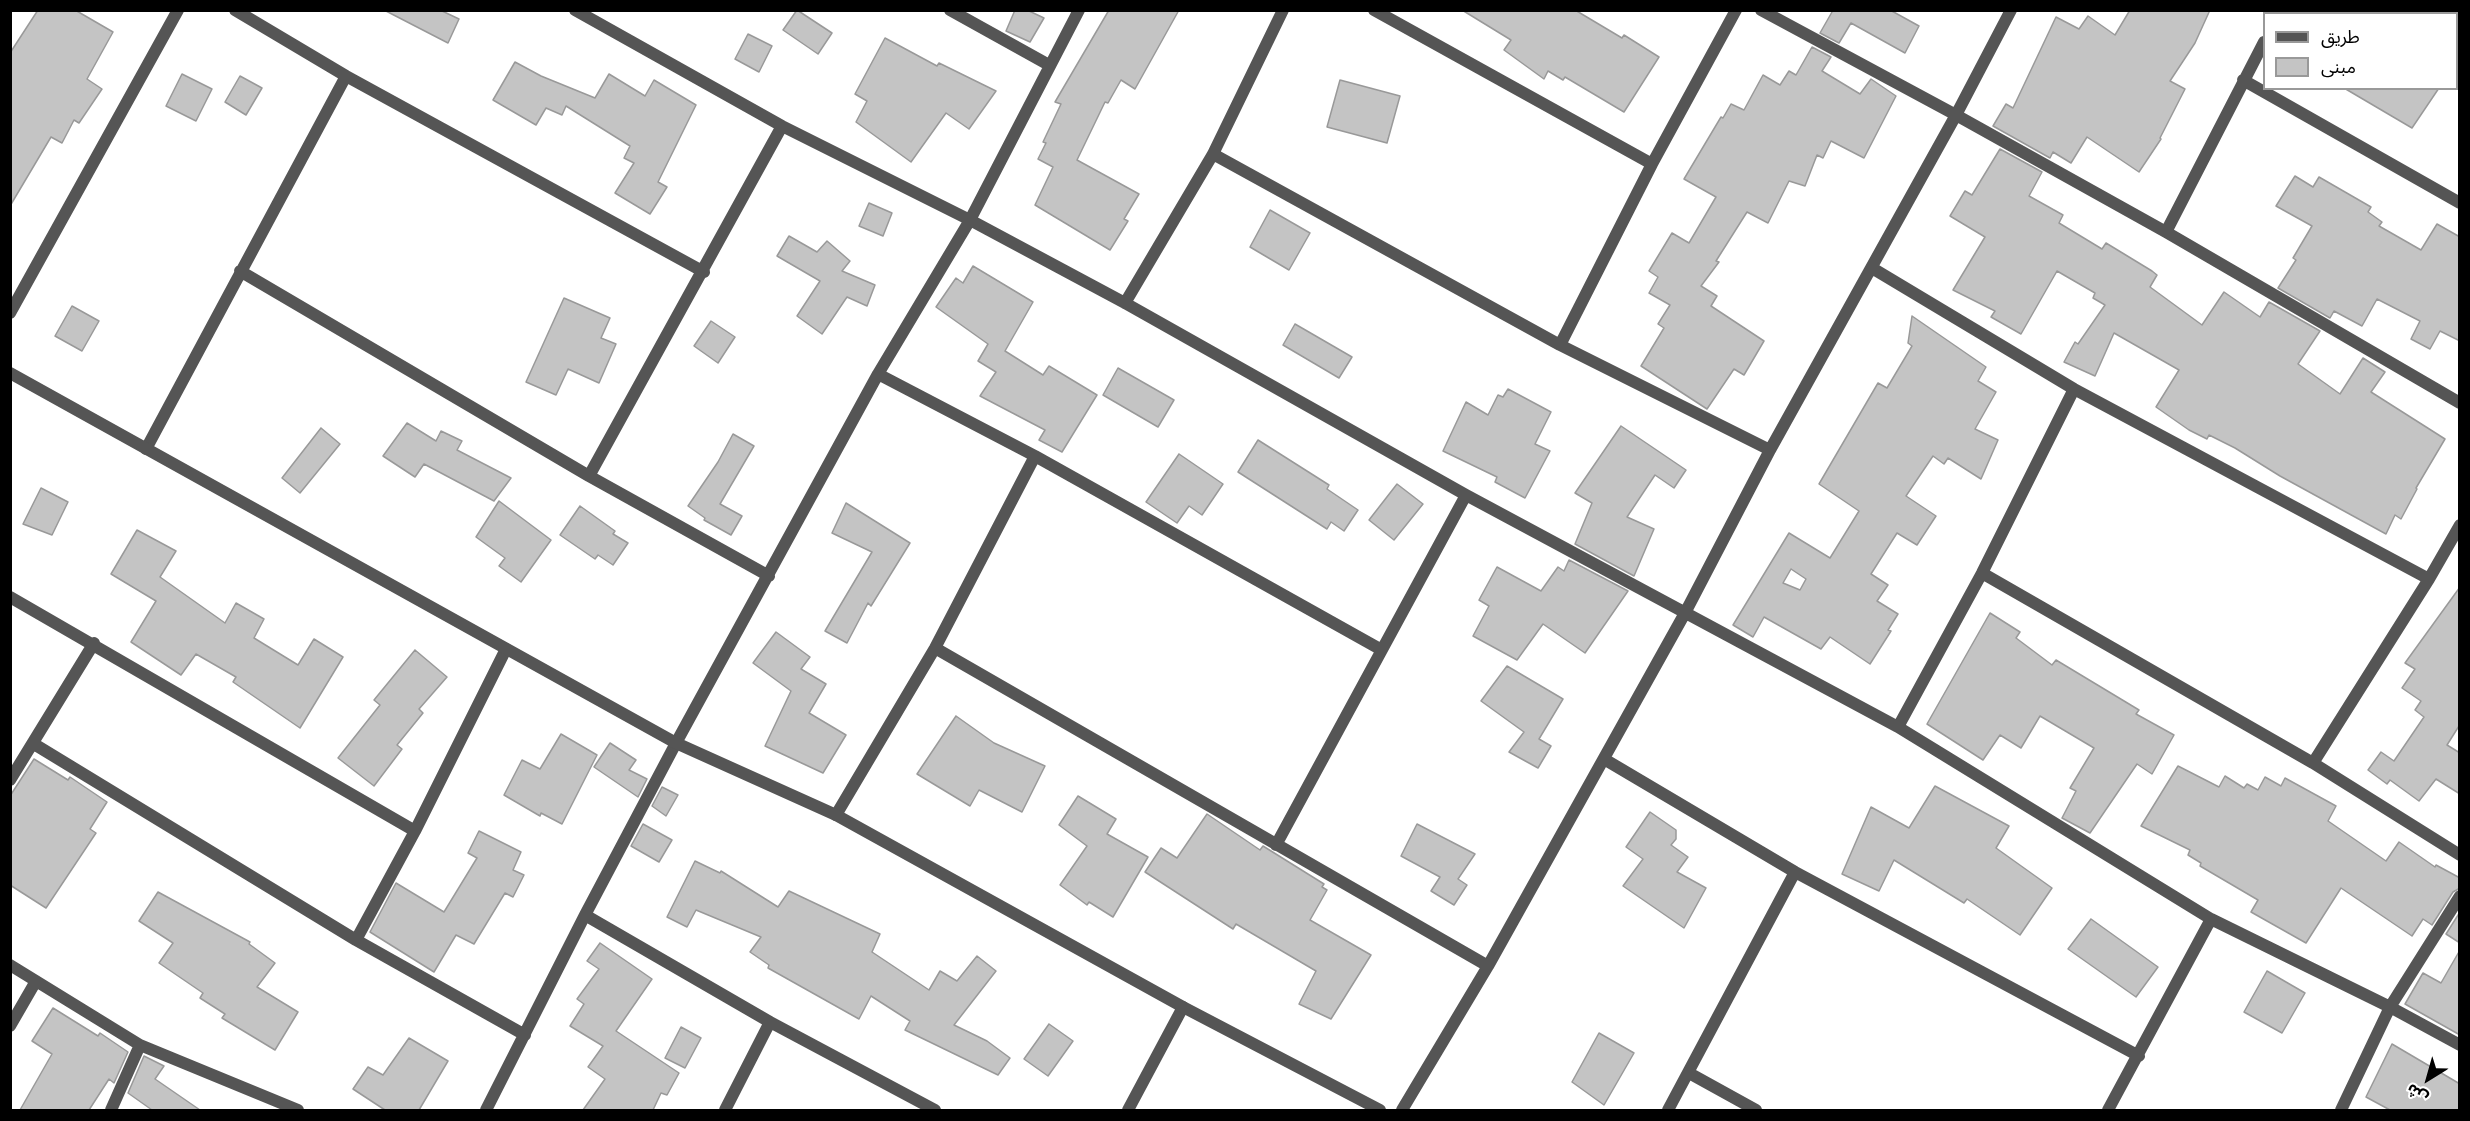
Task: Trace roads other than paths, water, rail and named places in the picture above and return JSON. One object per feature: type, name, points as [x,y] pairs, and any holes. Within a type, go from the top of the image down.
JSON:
[{"type":"street","points":[[10,313],[178,10]]},
{"type":"street","points":[[235,10],[346,76],[704,272]]},
{"type":"street","points":[[575,10],[782,126],[970,220],[1125,303],[1466,495],[1898,727],[2211,919],[2390,1007],[2460,1045]]},
{"type":"street","points":[[950,10],[1049,65]]},
{"type":"street","points":[[486,1110],[676,743],[878,374],[970,220],[1079,10]]},
{"type":"street","points":[[1125,303],[1213,154],[1283,10]]},
{"type":"street","points":[[1374,10],[1652,164]]},
{"type":"street","points":[[1560,345],[1652,164],[1736,10]]},
{"type":"street","points":[[1761,10],[2166,232],[2460,403]]},
{"type":"street","points":[[1402,1110],[1488,966],[1685,613],[1770,450],[2012,10]]},
{"type":"street","points":[[2166,232],[2243,80],[2263,45]]},
{"type":"street","points":[[146,449],[346,76]]},
{"type":"street","points":[[2243,80],[2460,203]]},
{"type":"street","points":[[589,476],[704,272],[782,126]]},
{"type":"street","points":[[1213,154],[1560,345],[1770,450]]},
{"type":"street","points":[[1872,268],[2073,388],[2429,579]]},
{"type":"street","points":[[240,271],[589,476],[769,576]]},
{"type":"street","points":[[10,374],[676,743],[836,814],[1183,1007],[1380,1110]]},
{"type":"street","points":[[878,374],[1035,456],[1380,650]]},
{"type":"street","points":[[1898,727],[1982,573],[2073,388]]},
{"type":"street","points":[[836,814],[935,648],[1035,456]]},
{"type":"street","points":[[1276,844],[1466,495]]},
{"type":"street","points":[[2313,763],[2429,579],[2460,525]]},
{"type":"street","points":[[1982,573],[2313,763],[2460,855]]},
{"type":"street","points":[[10,597],[94,643],[415,831]]},
{"type":"street","points":[[10,780],[94,643]]},
{"type":"street","points":[[935,648],[1488,966]]},
{"type":"street","points":[[356,940],[415,831],[506,649]]},
{"type":"street","points":[[34,744],[356,940],[525,1035]]},
{"type":"street","points":[[1604,759],[1795,873],[2139,1056]]},
{"type":"street","points":[[1668,1110],[1795,873]]},
{"type":"street","points":[[2341,1110],[2390,1007],[2460,896]]},
{"type":"street","points":[[585,915],[770,1022],[935,1110]]},
{"type":"street","points":[[2108,1110],[2211,919]]},
{"type":"street","points":[[10,965],[140,1045],[298,1110]]},
{"type":"street","points":[[10,1026],[36,981]]},
{"type":"street","points":[[1128,1110],[1183,1007]]},
{"type":"street","points":[[725,1110],[770,1022]]},
{"type":"street","points":[[111,1110],[140,1045]]},
{"type":"street","points":[[1689,1072],[1756,1110]]}]
